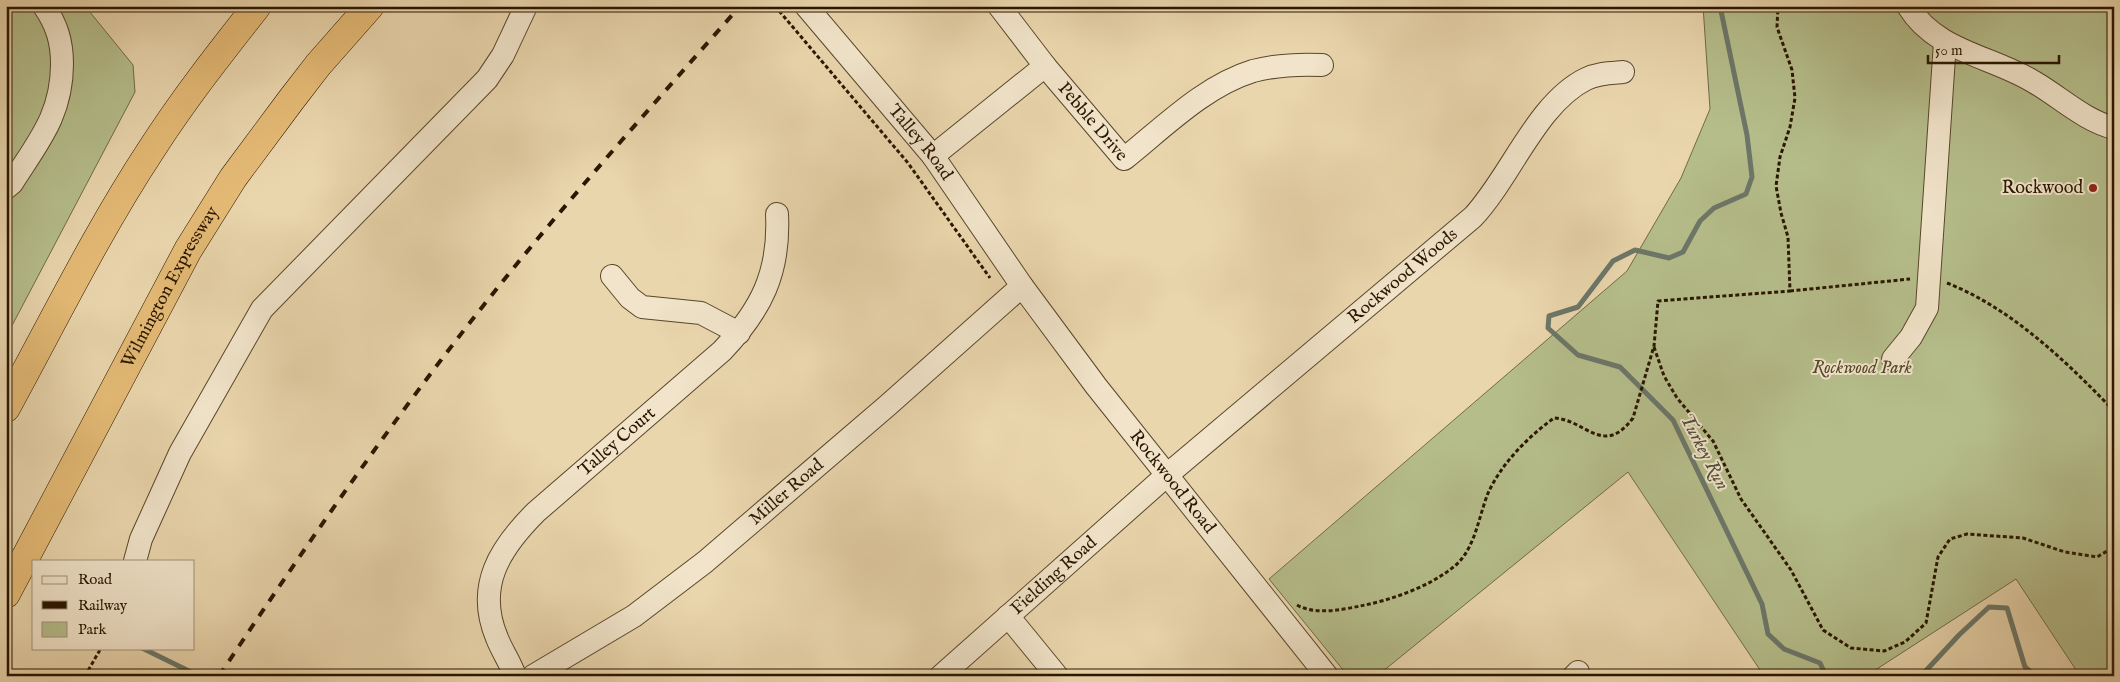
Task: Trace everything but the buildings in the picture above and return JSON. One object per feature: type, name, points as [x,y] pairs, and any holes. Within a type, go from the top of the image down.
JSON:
[{"type":"highway","points":[[6,408],[89,256],[150,150],[207,70],[257,6]]},
{"type":"highway","name":"Wilmington Expressway","points":[[6,594],[198,234],[233,178],[291,100],[318,65],[370,6]]},
{"type":"street","points":[[6,188],[12,183],[39,143],[49,125],[60,94],[62,53],[59,34],[44,6]]},
{"type":"street","points":[[135,560],[141,539],[180,453],[262,309],[487,79],[503,55],[526,6]]},
{"type":"street","name":"Talley Road","points":[[806,6],[933,156],[1022,286]]},
{"type":"street","points":[[999,6],[1045,66]]},
{"type":"street","points":[[1908,6],[1914,17],[1945,42],[2033,81],[2100,124],[2114,128]]},
{"type":"street","points":[[1893,359],[1910,337],[1927,308],[1945,42]]},
{"type":"street","name":"Pebble Drive","points":[[933,156],[1045,66],[1124,159],[1207,94],[1231,79],[1254,71],[1275,67],[1322,65]]},
{"type":"street","name":"Rockwood Woods","points":[[1167,475],[1473,217],[1498,187],[1517,154],[1563,96],[1588,78],[1605,73],[1624,72]]},
{"type":"street","name":"Talley Court","points":[[515,676],[496,638],[490,605],[492,572],[507,544],[536,512],[716,356],[739,333],[761,301],[769,283],[776,248],[777,214]]},
{"type":"street","points":[[612,276],[630,298],[642,307],[701,313],[739,333]]},
{"type":"street","name":"Rockwood Road","points":[[1022,286],[1096,386],[1327,676]]},
{"type":"street","name":"Miller Road","points":[[533,676],[634,616],[705,562],[887,406],[1022,286]]},
{"type":"street","name":"Fielding Road","points":[[941,676],[1167,475]]},
{"type":"street","points":[[1008,616],[1057,676]]},
{"type":"path","points":[[1778,6],[1777,27],[1792,70],[1795,98],[1790,126],[1780,156],[1776,186],[1788,237],[1790,291]]},
{"type":"path","points":[[1304,609],[1326,610],[1384,601],[1425,584],[1457,563],[1468,548],[1489,492],[1499,472],[1543,425],[1554,418],[1563,418],[1576,423],[1586,432],[1612,435],[1625,428],[1633,418],[1654,346],[1658,301],[1790,291],[1918,278],[1928,275],[1960,288],[2018,324],[2074,369],[2114,411]]},
{"type":"path","points":[[1654,346],[1677,398],[1714,441],[1741,499],[1790,570],[1823,630],[1851,648],[1884,651],[1905,642],[1926,623],[1938,557],[1950,539],[1967,534],[2023,538],[2065,552],[2097,557],[2114,547]]},
{"type":"path","points":[[85,676],[99,650]]},
{"type":"green space","points":[[6,6],[85,6],[133,65],[135,92],[6,337]]},
{"type":"green space","name":"Rockwood Park","points":[[1703,6],[2114,6],[2114,676],[2080,676],[2016,579],[1866,676],[1764,676],[1628,472],[1377,676],[1348,676],[1269,579],[1627,271],[1681,178],[1710,109]]},
{"type":"waterway","name":"Turkey Run","points":[[1720,6],[1747,135],[1752,177],[1746,194],[1714,208],[1700,221],[1683,252],[1669,258],[1635,250],[1613,261],[1578,307],[1549,316],[1548,328],[1578,355],[1620,367],[1673,420],[1762,604],[1768,634],[1784,649],[1820,663],[1826,676]]},
{"type":"waterway","name":"Turkey Run","points":[[1921,676],[1959,635],[1989,607],[2007,608],[2025,667],[2036,676]]},
{"type":"waterway","points":[[146,650],[195,674]]},
{"type":"railway","points":[[219,676],[356,475],[465,329],[561,211],[740,6]]},
{"type":"place","name":"Rockwood","points":[[2093,188]]}]
